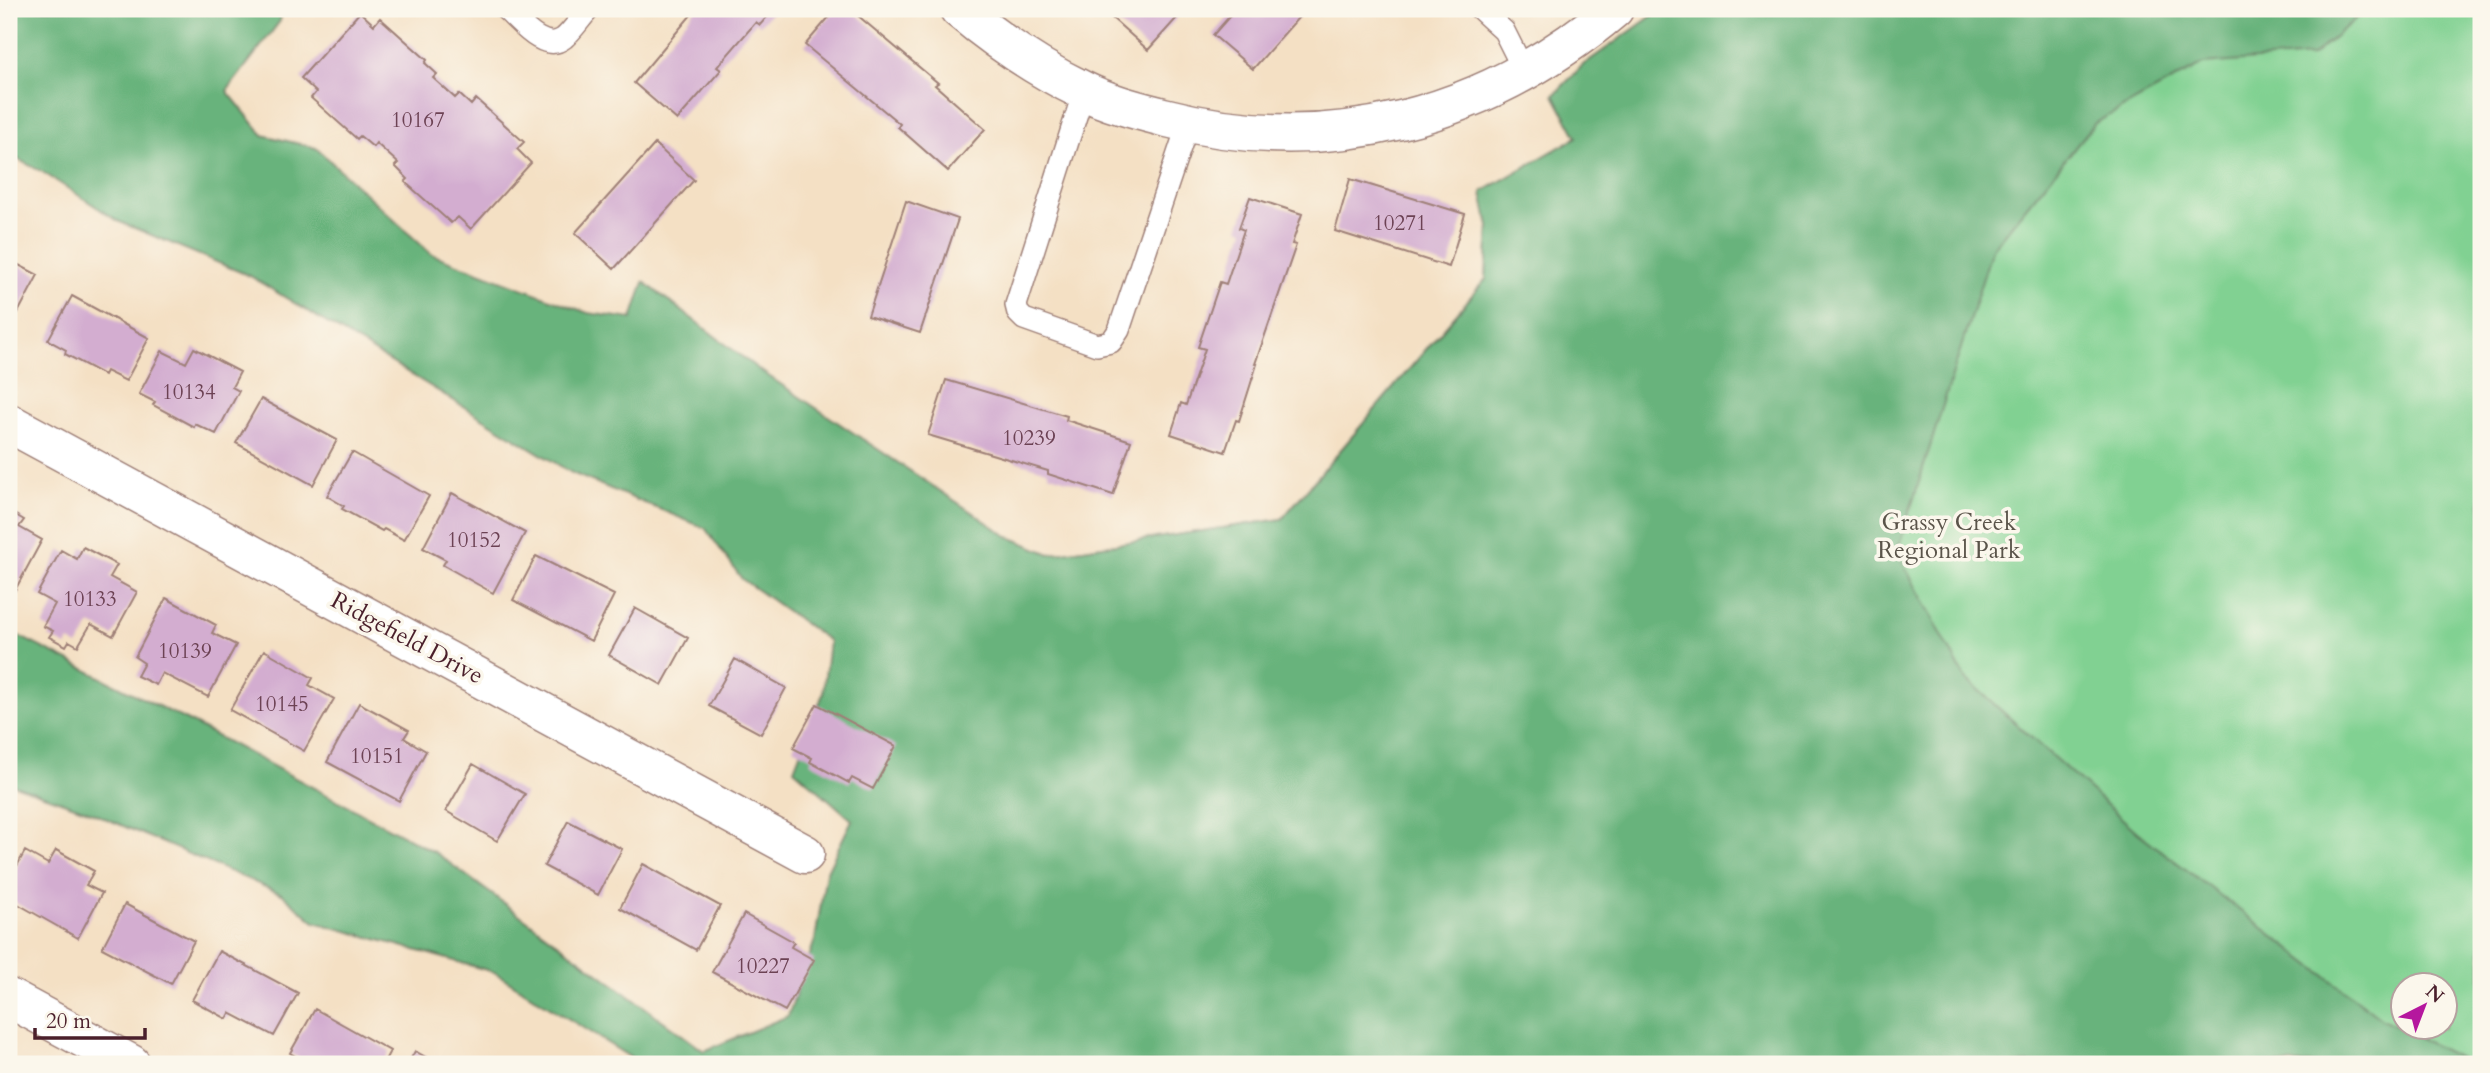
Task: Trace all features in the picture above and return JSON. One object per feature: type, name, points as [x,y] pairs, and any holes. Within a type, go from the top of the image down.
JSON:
[{"type":"street","points":[[959,9],[996,40],[1025,59],[1084,91],[1132,109],[1188,124],[1248,133],[1298,135],[1384,123],[1441,109],[1480,94],[1525,72],[1583,35],[1614,9]]},
{"type":"street","name":"Ridgefield Drive","points":[[9,423],[805,854]]},
{"type":"street","points":[[9,998],[131,1064]]},
{"type":"lane","points":[[505,9],[541,40],[551,43],[564,38],[589,9]]},
{"type":"lane","points":[[1480,9],[1504,31],[1525,72]]},
{"type":"lane","points":[[1084,91],[1016,305],[1018,313],[1024,319],[1097,345],[1111,342],[1119,330],[1188,124]]},
{"type":"green space","name":"Grassy Creek Regional Park","points":[[9,9],[282,9],[280,21],[227,91],[263,135],[316,148],[431,254],[588,313],[632,319],[644,282],[758,369],[1009,537],[1050,554],[1282,519],[1486,279],[1489,226],[1482,192],[1577,137],[1554,95],[1583,65],[1662,9],[2367,9],[2312,56],[2203,64],[2095,123],[1992,249],[1897,552],[1965,678],[2137,832],[2388,1022],[2388,1042],[2427,1042],[2471,1064],[641,1064],[494,972],[315,922],[282,894],[86,810],[9,783],[9,631],[192,723],[436,853],[704,1051],[788,1016],[815,940],[826,873],[852,820],[794,769],[823,694],[829,641],[742,579],[705,528],[572,473],[250,276],[120,222],[41,171],[9,155]]},
{"type":"green space","name":"Grassy Creek Regional Park","points":[[1662,9],[2481,9],[2481,1064],[797,1064],[1009,537],[1050,554],[1282,519],[1486,279],[1489,226],[1482,192],[1577,137],[1554,95],[1583,65]]},
{"type":"building","points":[[696,9],[774,9],[760,25],[756,22],[717,67],[721,70],[677,120],[634,83]]},
{"type":"building","points":[[836,9],[850,9],[938,83],[935,85],[985,129],[948,171],[898,127],[900,124],[805,45]]},
{"type":"building","points":[[1102,9],[1185,9],[1148,50]]},
{"type":"building","points":[[1236,9],[1306,9],[1253,69],[1213,35]]},
{"type":"building","points":[[360,12],[374,25],[380,18],[427,60],[425,63],[437,74],[433,78],[455,98],[459,94],[471,105],[476,99],[524,142],[517,149],[531,163],[471,229],[458,217],[451,223],[405,182],[408,179],[395,166],[398,163],[376,143],[373,147],[360,136],[357,139],[311,98],[316,92],[301,78]]},
{"type":"building","points":[[655,144],[694,180],[614,269],[575,233]]},
{"type":"building","points":[[1350,179],[1465,214],[1449,267],[1335,231]]},
{"type":"building","points":[[1250,197],[1302,214],[1292,244],[1296,245],[1255,364],[1239,421],[1236,420],[1225,452],[1171,434],[1181,403],[1186,405],[1205,349],[1198,347],[1220,282],[1226,284],[1244,230],[1239,228]]},
{"type":"building","points":[[906,201],[958,219],[920,333],[868,316]]},
{"type":"building","points":[[9,260],[38,275],[13,322],[9,319]]},
{"type":"building","points":[[72,296],[149,338],[126,381],[106,371],[104,375],[65,354],[66,350],[48,340]]},
{"type":"building","points":[[194,348],[240,372],[232,387],[239,391],[216,434],[195,424],[194,427],[153,405],[155,402],[139,394],[162,351],[186,363]]},
{"type":"building","points":[[946,380],[1067,416],[1066,420],[1131,441],[1113,495],[1048,474],[1048,471],[928,435]]},
{"type":"building","points":[[261,399],[337,440],[313,485],[236,443]]},
{"type":"building","points":[[352,452],[429,496],[404,540],[342,509],[344,506],[327,496]]},
{"type":"building","points":[[452,493],[525,533],[493,593],[443,565],[446,560],[423,548]]},
{"type":"building","points":[[9,511],[24,520],[19,527],[42,540],[14,592],[9,589]]},
{"type":"building","points":[[83,547],[117,565],[110,577],[137,592],[113,636],[91,624],[78,646],[69,641],[66,646],[49,637],[53,631],[43,626],[55,604],[37,594],[61,550],[77,559]]},
{"type":"building","points":[[536,556],[614,595],[591,641],[513,600]]},
{"type":"building","points":[[166,598],[216,625],[212,633],[236,645],[208,697],[162,673],[156,685],[137,676],[144,663],[135,657]]},
{"type":"building","points":[[635,608],[688,638],[662,685],[609,655]]},
{"type":"building","points":[[264,650],[313,678],[309,685],[334,699],[304,751],[230,710]]},
{"type":"building","points":[[735,659],[786,688],[761,734],[709,706]]},
{"type":"building","points":[[359,703],[409,730],[404,738],[426,751],[399,801],[327,762]]},
{"type":"building","points":[[817,704],[896,746],[873,789],[852,778],[849,783],[810,762],[812,758],[793,748]]},
{"type":"building","points":[[473,764],[525,794],[497,841],[446,811]]},
{"type":"building","points":[[568,821],[622,849],[598,895],[544,866]]},
{"type":"building","points":[[56,850],[94,871],[86,885],[102,893],[78,938],[9,899],[9,881],[25,851],[48,864]]},
{"type":"building","points":[[643,864],[720,906],[696,950],[620,908]]},
{"type":"building","points":[[125,904],[194,941],[171,984],[102,948]]},
{"type":"building","points":[[744,914],[794,942],[791,947],[814,960],[785,1011],[712,972]]},
{"type":"building","points":[[219,951],[298,993],[274,1036],[230,1013],[227,1019],[192,1000]]},
{"type":"building","points":[[315,1009],[390,1051],[383,1064],[309,1064],[290,1053]]},
{"type":"building","points":[[415,1051],[438,1064],[408,1064]]}]
